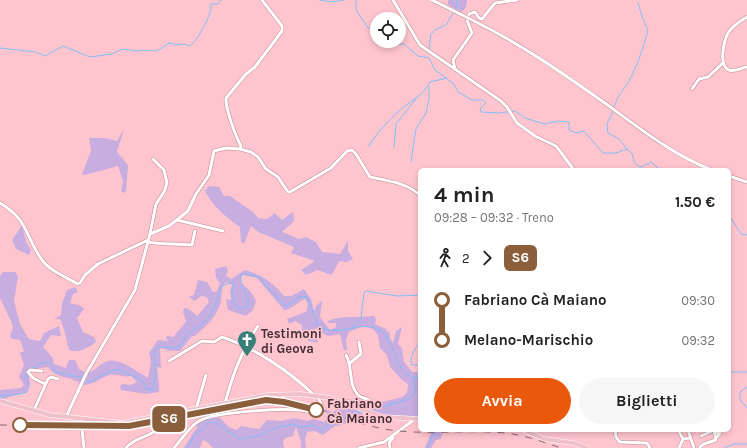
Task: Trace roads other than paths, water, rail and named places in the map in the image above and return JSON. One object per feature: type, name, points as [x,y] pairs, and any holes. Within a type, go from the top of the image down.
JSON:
[{"type":"main road","points":[[0,401],[66,417],[122,423],[278,394],[315,395],[345,402],[374,415],[413,419]]},
{"type":"main road","points":[[528,432],[544,439],[587,448]]},
{"type":"street","points":[[240,149],[241,146],[236,137],[226,105],[226,98],[246,74],[255,67],[282,31],[282,26],[262,0]]},
{"type":"street","points":[[393,0],[417,41],[434,55],[507,107],[513,118],[535,136],[556,146],[572,168]]},
{"type":"street","points":[[432,0],[527,50],[670,149],[708,168]]},
{"type":"street","points":[[455,69],[453,60],[472,33],[467,20],[469,14],[475,12],[479,18],[482,19],[495,3],[517,0]]},
{"type":"street","points":[[747,17],[728,33],[723,63],[725,68],[734,71],[747,67]]},
{"type":"street","points":[[692,90],[699,79],[708,77],[723,63]]},
{"type":"street","points":[[150,234],[169,226],[188,211],[196,194],[208,177],[214,151],[221,148],[240,149],[251,152],[258,157],[266,169],[278,177],[289,192],[331,168],[350,150],[356,154],[370,177],[392,181],[415,191],[418,194]]},
{"type":"street","points":[[66,417],[85,376],[135,290],[145,258],[156,204],[164,192],[167,183],[164,170],[153,159]]},
{"type":"street","points":[[731,177],[747,182]]},
{"type":"street","points":[[0,202],[24,223],[41,259],[49,267],[78,284],[98,264],[148,241],[168,245],[177,243],[192,245],[195,231]]},
{"type":"street","points":[[178,220],[223,231]]},
{"type":"street","points":[[225,403],[234,370],[244,346],[258,326]]},
{"type":"street","points":[[169,361],[202,341],[214,342],[222,337],[244,346],[289,374],[315,395],[321,403],[315,406]]},
{"type":"street","points":[[350,363],[361,354],[359,342]]},
{"type":"street","points":[[345,402],[372,404],[368,399],[358,395],[354,387],[350,363],[346,355]]},
{"type":"street","points":[[42,371],[30,370],[28,372],[33,378],[45,384]]},
{"type":"street","points":[[196,409],[206,375]]},
{"type":"street","points":[[34,410],[45,384],[50,378],[58,379]]},
{"type":"street","points":[[174,448],[186,433],[199,421],[209,417],[294,409],[306,411]]},
{"type":"street","points":[[83,419],[82,425],[84,448]]},
{"type":"street","points":[[359,448],[384,442],[408,425],[413,419]]},
{"type":"street","points":[[126,448],[132,442],[148,436],[167,424],[178,422]]},
{"type":"street","points":[[615,432],[616,437],[620,442],[647,443],[650,448]]},
{"type":"street","points":[[679,432],[683,439]]},
{"type":"street","points":[[688,432],[694,448]]},
{"type":"street","points":[[701,436],[711,432]]},
{"type":"street","points":[[700,447],[716,440],[717,437],[714,432]]},
{"type":"street","points":[[390,448],[389,443],[394,436]]},
{"type":"street","points":[[683,439],[690,438]]},
{"type":"street","points":[[679,448],[683,439]]},
{"type":"waterway","points":[[0,48],[36,52],[45,56],[63,46],[90,57],[111,54],[123,49],[157,51],[169,43],[190,46],[197,39],[204,26],[210,14],[211,4],[218,4],[221,0]]},
{"type":"waterway","points":[[320,0],[331,2],[344,0]]},
{"type":"waterway","points":[[356,0],[356,10],[368,28],[370,28]]},
{"type":"waterway","points":[[429,49],[431,34],[435,30],[446,25],[456,9],[457,0]]},
{"type":"waterway","points":[[614,108],[618,97],[635,69],[648,30],[638,3]]},
{"type":"waterway","points":[[406,46],[418,56],[429,58],[435,70],[454,84],[458,92],[472,100],[483,100],[486,103],[480,109],[481,112],[499,113],[515,111],[525,118],[544,124],[559,121],[569,122],[569,130],[576,133],[584,131],[603,153],[616,153],[627,149],[632,153],[633,160],[637,165],[641,167],[651,162],[657,168]]},
{"type":"waterway","points":[[368,147],[386,124],[399,111],[420,95],[430,82],[447,78]]},
{"type":"waterway","points":[[411,161],[416,129],[426,113],[429,99],[429,86]]},
{"type":"waterway","points":[[394,147],[396,124],[416,99]]},
{"type":"waterway","points":[[613,111],[607,124],[608,133],[619,139],[627,149]]},
{"type":"waterway","points":[[731,218],[741,234],[747,235]]},
{"type":"waterway","points":[[86,380],[89,382],[111,371],[120,370],[143,381],[145,388],[149,390],[153,389],[156,373],[154,352],[158,347],[176,348],[183,343],[187,335],[202,324],[211,313],[222,286],[233,282],[232,297],[234,303],[239,309],[248,306],[241,279],[241,275],[244,274],[259,277],[272,293],[286,306],[299,297],[307,296],[318,326],[334,330],[366,327],[381,331],[390,342],[402,369],[414,378],[418,377]]},
{"type":"waterway","points":[[352,327],[361,318],[364,293],[366,291],[397,296],[418,295]]},
{"type":"waterway","points":[[418,344],[411,359],[412,365],[418,365]]},
{"type":"waterway","points":[[30,369],[43,362],[49,363],[56,372],[83,378]]},
{"type":"waterway","points":[[731,372],[747,372]]},
{"type":"waterway","points":[[0,396],[27,392],[29,386],[26,373]]},
{"type":"waterway","points":[[371,411],[411,398],[416,390],[414,379]]},
{"type":"waterway","points":[[747,387],[740,392],[740,400],[747,408]]},
{"type":"waterway","points":[[187,448],[194,436],[209,422],[216,423],[240,439],[258,436],[275,428],[292,424],[302,427],[313,425],[321,431],[330,423],[353,413],[363,411]]},
{"type":"waterway","points":[[427,448],[434,432]]},
{"type":"waterway","points":[[724,448],[734,444],[747,444]]},
{"type":"railway","points":[[0,425],[129,426],[258,401],[274,401],[306,406],[384,429],[414,432],[505,433],[527,437],[561,448]]},
{"type":"train","name":"S6","points":[[20,425],[105,427],[129,426],[162,421],[266,400],[295,404],[316,410]]},
{"type":"place","name":"Testimoni di Geova","points":[[247,357]]},
{"type":"place","name":"Fabriano Cà Maiano","points":[[316,410]]}]
